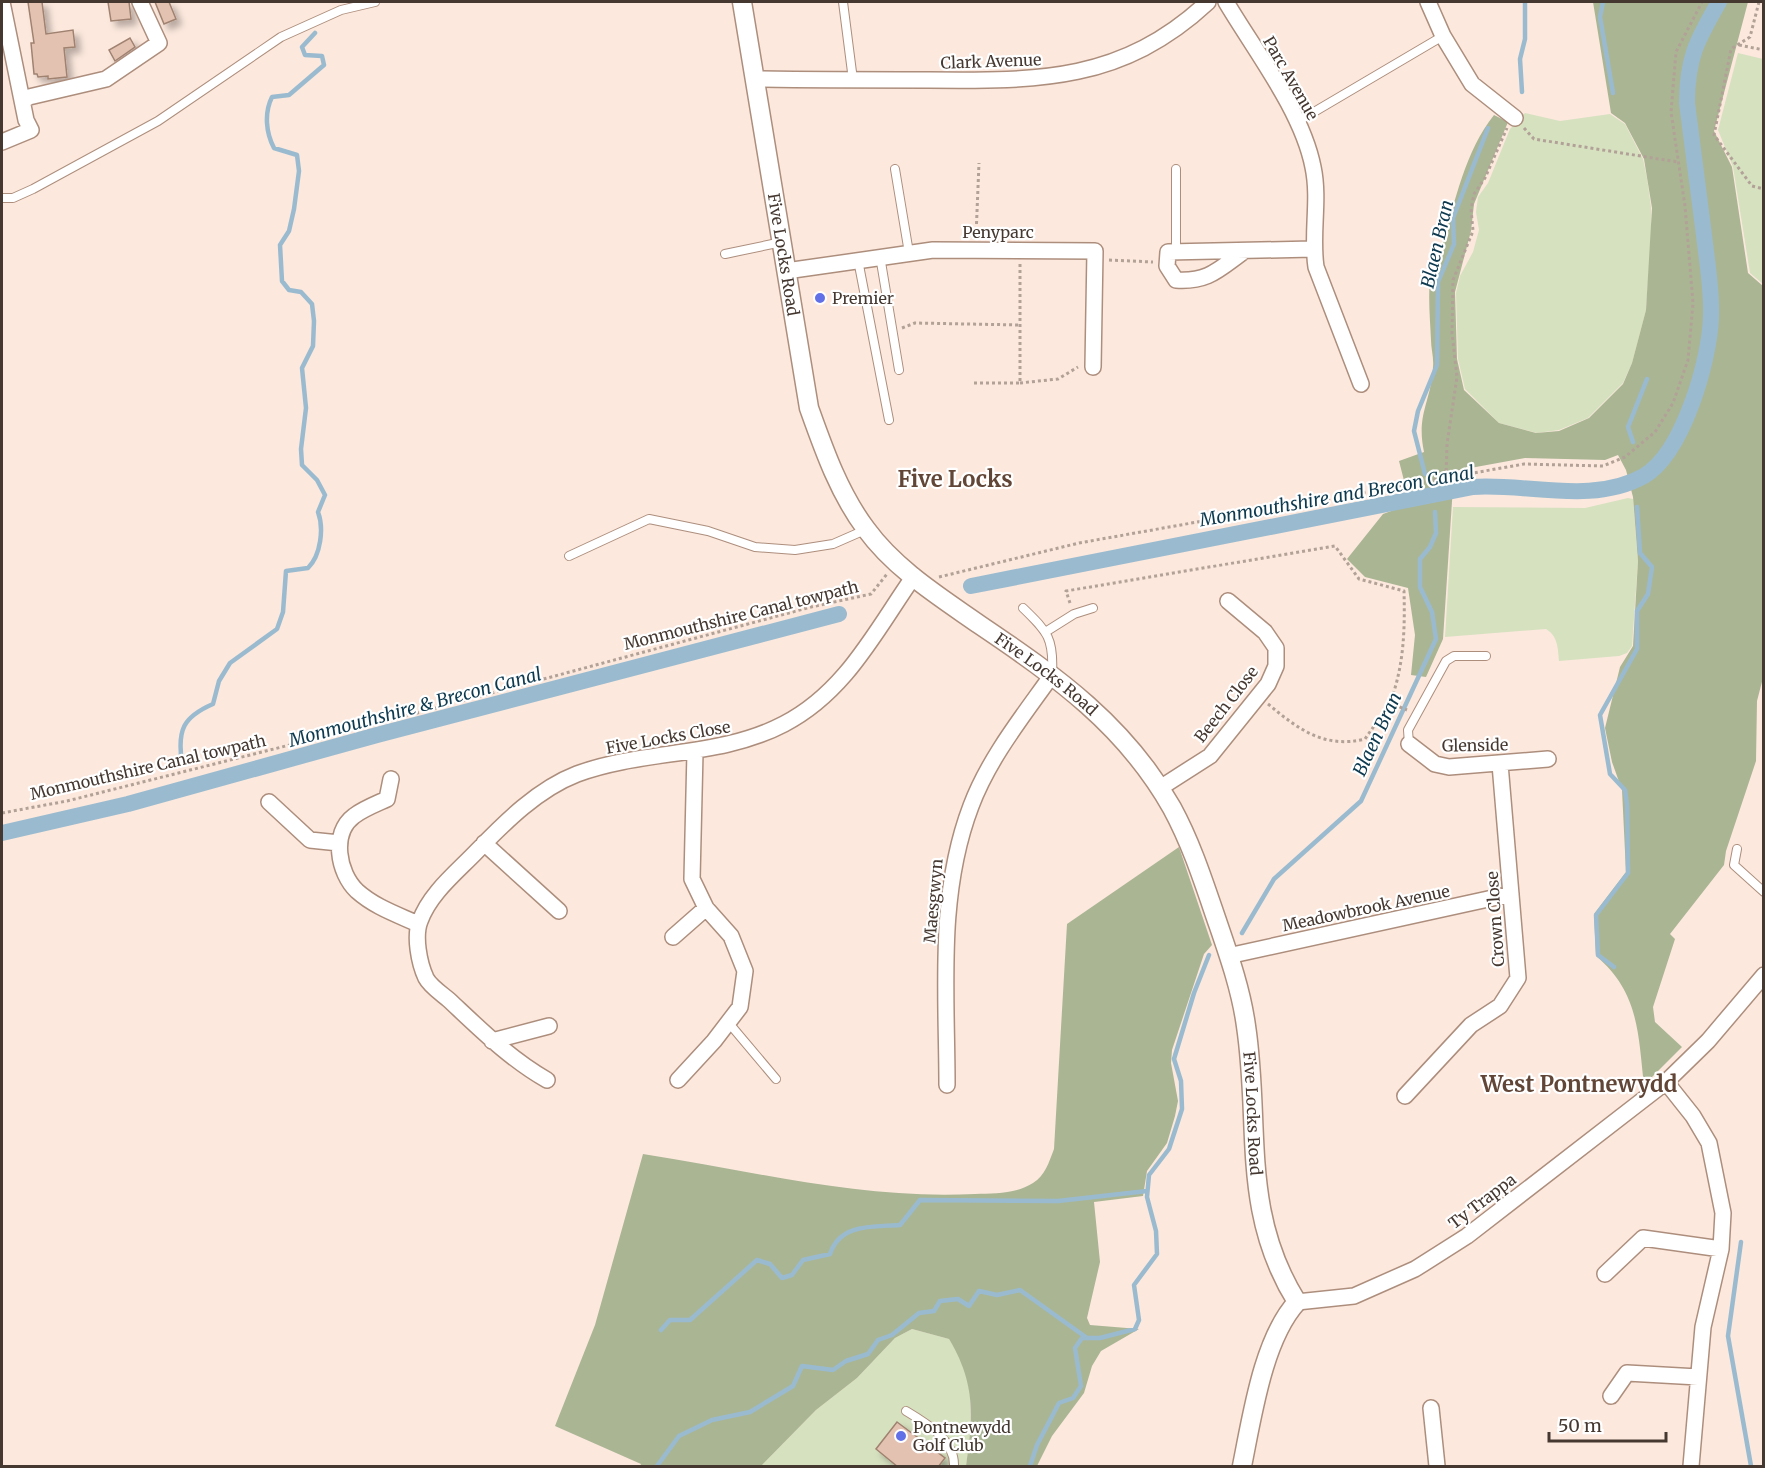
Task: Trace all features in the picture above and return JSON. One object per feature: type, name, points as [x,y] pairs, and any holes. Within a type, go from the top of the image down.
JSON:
[{"type":"street","points":[[2,2],[24,100],[26,120],[31,130],[2,142]]},
{"type":"street","points":[[24,100],[106,79],[159,43],[140,2]]},
{"type":"street","name":"Five Locks Road","points":[[742,2],[809,408],[825,455],[866,529],[897,562],[922,574],[1086,702],[1160,788],[1190,841],[1228,956],[1246,1027],[1254,1171],[1261,1216],[1283,1279],[1297,1302]]},
{"type":"street","name":"Clark Avenue","points":[[755,79],[1006,81],[1057,77],[1113,62],[1149,47],[1183,25],[1208,2]]},
{"type":"street","name":"Parc Avenue","points":[[1226,2],[1297,123],[1313,167],[1317,212],[1313,249],[1316,267],[1361,384]]},
{"type":"street","points":[[1428,2],[1443,36],[1472,84],[1515,118]]},
{"type":"street","points":[[1243,252],[1209,278],[1192,281],[1176,280],[1171,257],[1243,252],[1313,249]]},
{"type":"street","name":"Penyparc","points":[[786,271],[880,256],[976,250],[1095,251],[1095,260]]},
{"type":"street","points":[[1093,363],[1095,260]]},
{"type":"street","name":"Five Locks Close","points":[[418,924],[426,907],[441,888],[484,843],[535,798],[576,774],[631,761],[696,752],[746,741],[785,723],[824,697],[860,659],[922,574]]},
{"type":"street","name":"Beech Close","points":[[1160,788],[1210,756],[1258,695],[1276,666],[1276,648],[1265,633],[1228,601]]},
{"type":"street","name":"Maesgwyn","points":[[947,1085],[947,919],[953,862],[971,804],[997,754],[1052,675]]},
{"type":"street","name":"Glenside","points":[[1409,744],[1435,764],[1449,767],[1548,759]]},
{"type":"street","points":[[678,1080],[740,1007],[745,971],[731,936],[697,895],[692,879],[696,752]]},
{"type":"street","name":"Crown Close","points":[[1405,1096],[1470,1024],[1500,1006],[1518,978],[1500,764]]},
{"type":"street","points":[[392,779],[387,799],[353,816],[344,826],[339,843],[341,865],[355,889],[380,907],[418,924],[418,952],[426,980],[521,1065],[547,1080]]},
{"type":"street","points":[[269,802],[310,840],[339,843]]},
{"type":"street","points":[[484,843],[559,911]]},
{"type":"street","name":"Meadowbrook Avenue","points":[[1228,956],[1511,894]]},
{"type":"street","points":[[673,937],[706,908]]},
{"type":"street","name":"Ty Trappa","points":[[1297,1302],[1354,1296],[1415,1269],[1467,1236],[1666,1082],[1708,1041],[1764,975]]},
{"type":"street","points":[[492,1041],[549,1026]]},
{"type":"street","points":[[1666,1082],[1693,1116],[1709,1143],[1723,1213],[1721,1249],[1703,1327],[1691,1467]]},
{"type":"street","points":[[1605,1274],[1643,1238],[1721,1249]]},
{"type":"street","points":[[1242,1467],[1256,1394],[1283,1317],[1297,1302]]},
{"type":"street","points":[[1611,1396],[1627,1373],[1698,1377]]},
{"type":"street","points":[[1431,1408],[1437,1467]]},
{"type":"lane","points":[[2,198],[13,198],[33,189],[158,121],[281,37],[341,10],[375,2]]},
{"type":"lane","points":[[843,2],[853,80]]},
{"type":"lane","points":[[1297,123],[1443,36]]},
{"type":"lane","points":[[895,169],[909,253]]},
{"type":"lane","points":[[1171,257],[1176,169]]},
{"type":"lane","points":[[725,254],[782,243]]},
{"type":"lane","points":[[880,256],[899,370]]},
{"type":"lane","points":[[858,260],[889,420]]},
{"type":"lane","points":[[568,556],[649,519],[708,531],[756,547],[795,550],[833,544],[866,529]]},
{"type":"lane","points":[[1023,608],[1047,631],[1053,649],[1052,675]]},
{"type":"lane","points":[[1047,631],[1074,614],[1094,609]]},
{"type":"lane","points":[[1409,744],[1408,730],[1446,661],[1454,656],[1486,656]]},
{"type":"lane","points":[[1737,849],[1734,865],[1764,892]]},
{"type":"lane","points":[[728,1022],[776,1078]]},
{"type":"lane","points":[[906,1411],[929,1425],[950,1447],[954,1467]]},
{"type":"path","points":[[922,574],[938,578],[1079,543],[1524,464],[1603,466],[1625,457],[1655,432],[1673,403],[1688,360],[1693,303],[1671,112],[1676,52],[1702,2]]},
{"type":"path","points":[[1759,2],[1750,37],[1731,49],[1713,135],[1752,186],[1764,189]]},
{"type":"path","points":[[1737,45],[1764,50]]},
{"type":"path","points":[[1446,478],[1447,444],[1457,377],[1452,333],[1453,280],[1473,231],[1471,209],[1474,194],[1515,118],[1534,138],[1678,162]]},
{"type":"path","points":[[976,250],[979,163]]},
{"type":"path","points":[[1020,250],[1020,383]]},
{"type":"path","points":[[1095,260],[1171,257]]},
{"type":"path","points":[[894,331],[915,323],[1020,325]]},
{"type":"path","points":[[974,383],[1020,383],[1058,379],[1093,363]]},
{"type":"path","points":[[1074,614],[1066,591],[1335,546],[1359,579],[1404,591],[1406,630],[1399,680],[1390,703],[1365,739],[1348,743],[1322,739],[1299,730],[1258,695]]},
{"type":"path","name":"Monmouthshire Canal towpath","points":[[2,813],[67,801],[426,711],[811,607],[871,594],[897,562]]},
{"type":"path","points":[[1390,703],[1407,710]]},
{"type":"green space","points":[[1593,2],[1748,2],[1714,131],[1732,167],[1748,273],[1763,286],[1764,674],[1757,701],[1756,761],[1726,851],[1724,865],[1670,934],[1675,939],[1653,1007],[1655,1022],[1682,1047],[1644,1085],[1634,1014],[1621,984],[1596,956],[1594,914],[1626,872],[1622,790],[1612,762],[1605,728],[1620,667],[1633,646],[1638,561],[1633,497],[1626,470],[1618,455],[1605,460],[1525,458],[1454,471],[1443,639],[1426,677],[1411,675],[1415,635],[1408,588],[1365,577],[1347,559],[1383,514],[1410,504],[1399,461],[1424,452],[1423,418],[1433,364],[1429,303],[1432,266],[1442,246],[1468,161],[1475,144],[1494,115],[1508,122],[1474,204],[1471,231],[1455,292],[1457,359],[1464,390],[1499,423],[1536,433],[1559,431],[1589,418],[1623,384],[1632,363],[1646,310],[1652,208],[1644,159],[1625,123],[1611,113]]},
{"type":"green space","points":[[1738,53],[1763,59],[1763,284],[1750,273],[1733,167],[1718,130]]},
{"type":"green space","points":[[1525,113],[1560,121],[1610,114],[1625,124],[1643,159],[1651,207],[1646,310],[1632,363],[1623,383],[1588,418],[1559,430],[1537,433],[1499,423],[1465,389],[1458,359],[1456,293],[1460,276],[1473,252],[1479,230],[1476,212],[1478,197],[1488,183],[1510,129]]},
{"type":"green space","points":[[1628,498],[1633,499],[1638,561],[1632,646],[1627,653],[1619,656],[1559,661],[1555,639],[1546,629],[1445,637],[1453,507],[1585,508]]},
{"type":"green space","points":[[1179,847],[1212,945],[1204,954],[1172,1050],[1171,1063],[1178,1101],[1175,1116],[1167,1143],[1147,1171],[1143,1196],[1094,1202],[1100,1262],[1087,1318],[1090,1325],[1139,1329],[1101,1351],[1092,1366],[1084,1393],[1052,1436],[1037,1466],[966,1466],[971,1416],[970,1401],[968,1386],[958,1355],[949,1339],[912,1329],[895,1338],[857,1378],[816,1410],[761,1466],[640,1466],[641,1464],[555,1426],[595,1325],[643,1154],[808,1183],[891,1193],[933,1195],[997,1193],[1026,1187],[1041,1177],[1054,1149],[1067,924]]},
{"type":"green space","points":[[912,1329],[949,1339],[964,1364],[971,1405],[966,1466],[761,1466],[816,1410],[857,1378],[895,1338]]},
{"type":"building","points":[[28,2],[42,2],[46,34],[73,30],[75,47],[64,48],[67,77],[48,79],[48,76],[38,77],[34,74],[31,43],[34,43]]},
{"type":"building","points":[[108,2],[129,2],[131,19],[111,21]]},
{"type":"building","points":[[155,2],[169,2],[176,19],[164,24]]},
{"type":"building","points":[[130,38],[135,47],[115,61],[109,50]]},
{"type":"building","name":"Pontnewydd Golf Club","points":[[897,1422],[945,1458],[938,1467],[898,1467],[876,1449]]},
{"type":"waterway","name":"Blaen Bran","points":[[1522,92],[1520,59],[1525,39],[1525,2]]},
{"type":"waterway","points":[[1603,2],[1600,17],[1613,93]]},
{"type":"waterway","name":"Monmouthshire and Brecon Canal","points":[[971,586],[1473,487],[1582,491],[1624,485],[1644,476],[1658,464],[1682,427],[1692,404],[1706,356],[1711,316],[1710,286],[1687,103],[1687,87],[1695,50],[1719,2]]},
{"type":"waterway","points":[[182,763],[181,742],[184,726],[195,714],[213,704],[219,681],[230,663],[277,629],[283,612],[286,571],[308,568],[316,556],[320,541],[321,526],[318,512],[325,495],[317,480],[302,465],[301,449],[306,408],[302,368],[313,346],[312,304],[301,292],[289,290],[282,281],[280,245],[289,231],[294,209],[299,171],[297,155],[274,148],[267,123],[269,103],[272,97],[289,95],[324,65],[322,56],[305,55],[302,47],[315,33]]},
{"type":"waterway","name":"Blaen Bran","points":[[1425,474],[1414,431],[1418,411],[1437,365],[1438,282],[1454,244],[1453,218],[1488,128]]},
{"type":"waterway","points":[[1633,442],[1628,427],[1647,379]]},
{"type":"waterway","points":[[1614,967],[1598,955],[1596,915],[1628,873],[1627,804],[1625,790],[1610,774],[1600,715],[1637,649],[1637,611],[1648,594],[1652,567],[1640,553],[1637,507]]},
{"type":"waterway","name":"Blaen Bran","points":[[1242,933],[1274,879],[1361,801],[1436,639],[1432,612],[1420,587],[1420,559],[1430,547],[1436,533],[1435,512]]},
{"type":"waterway","name":"Monmouthshire & Brecon Canal","points":[[2,833],[128,804],[377,735],[839,614]]},
{"type":"waterway","name":"Blaen Bran","points":[[1030,1466],[1037,1445],[1059,1403],[1073,1398],[1081,1386],[1075,1348],[1082,1338],[1100,1338],[1135,1329],[1139,1320],[1134,1285],[1157,1254],[1156,1231],[1147,1197],[1149,1175],[1169,1149],[1182,1109],[1181,1081],[1174,1059],[1194,993],[1209,955]]},
{"type":"waterway","points":[[661,1330],[670,1320],[690,1320],[757,1260],[770,1264],[782,1278],[792,1275],[803,1260],[830,1254],[841,1237],[849,1232],[869,1227],[900,1225],[920,1200],[1058,1201],[1147,1191]]},
{"type":"waterway","points":[[1741,1242],[1728,1336],[1751,1466]]},
{"type":"waterway","points":[[657,1466],[679,1436],[712,1420],[750,1412],[793,1386],[802,1366],[833,1370],[846,1361],[868,1354],[878,1340],[892,1335],[919,1313],[934,1311],[940,1301],[958,1299],[969,1306],[979,1291],[997,1295],[1020,1290],[1087,1338]]},
{"type":"place","name":"Premier","points":[[820,298]]},
{"type":"place","name":"Pontnewydd Golf Club","points":[[901,1436]]},
{"type":"district","name":"Five Locks","points":[[955,479]]},
{"type":"district","name":"West Pontnewydd","points":[[1579,1084]]}]
